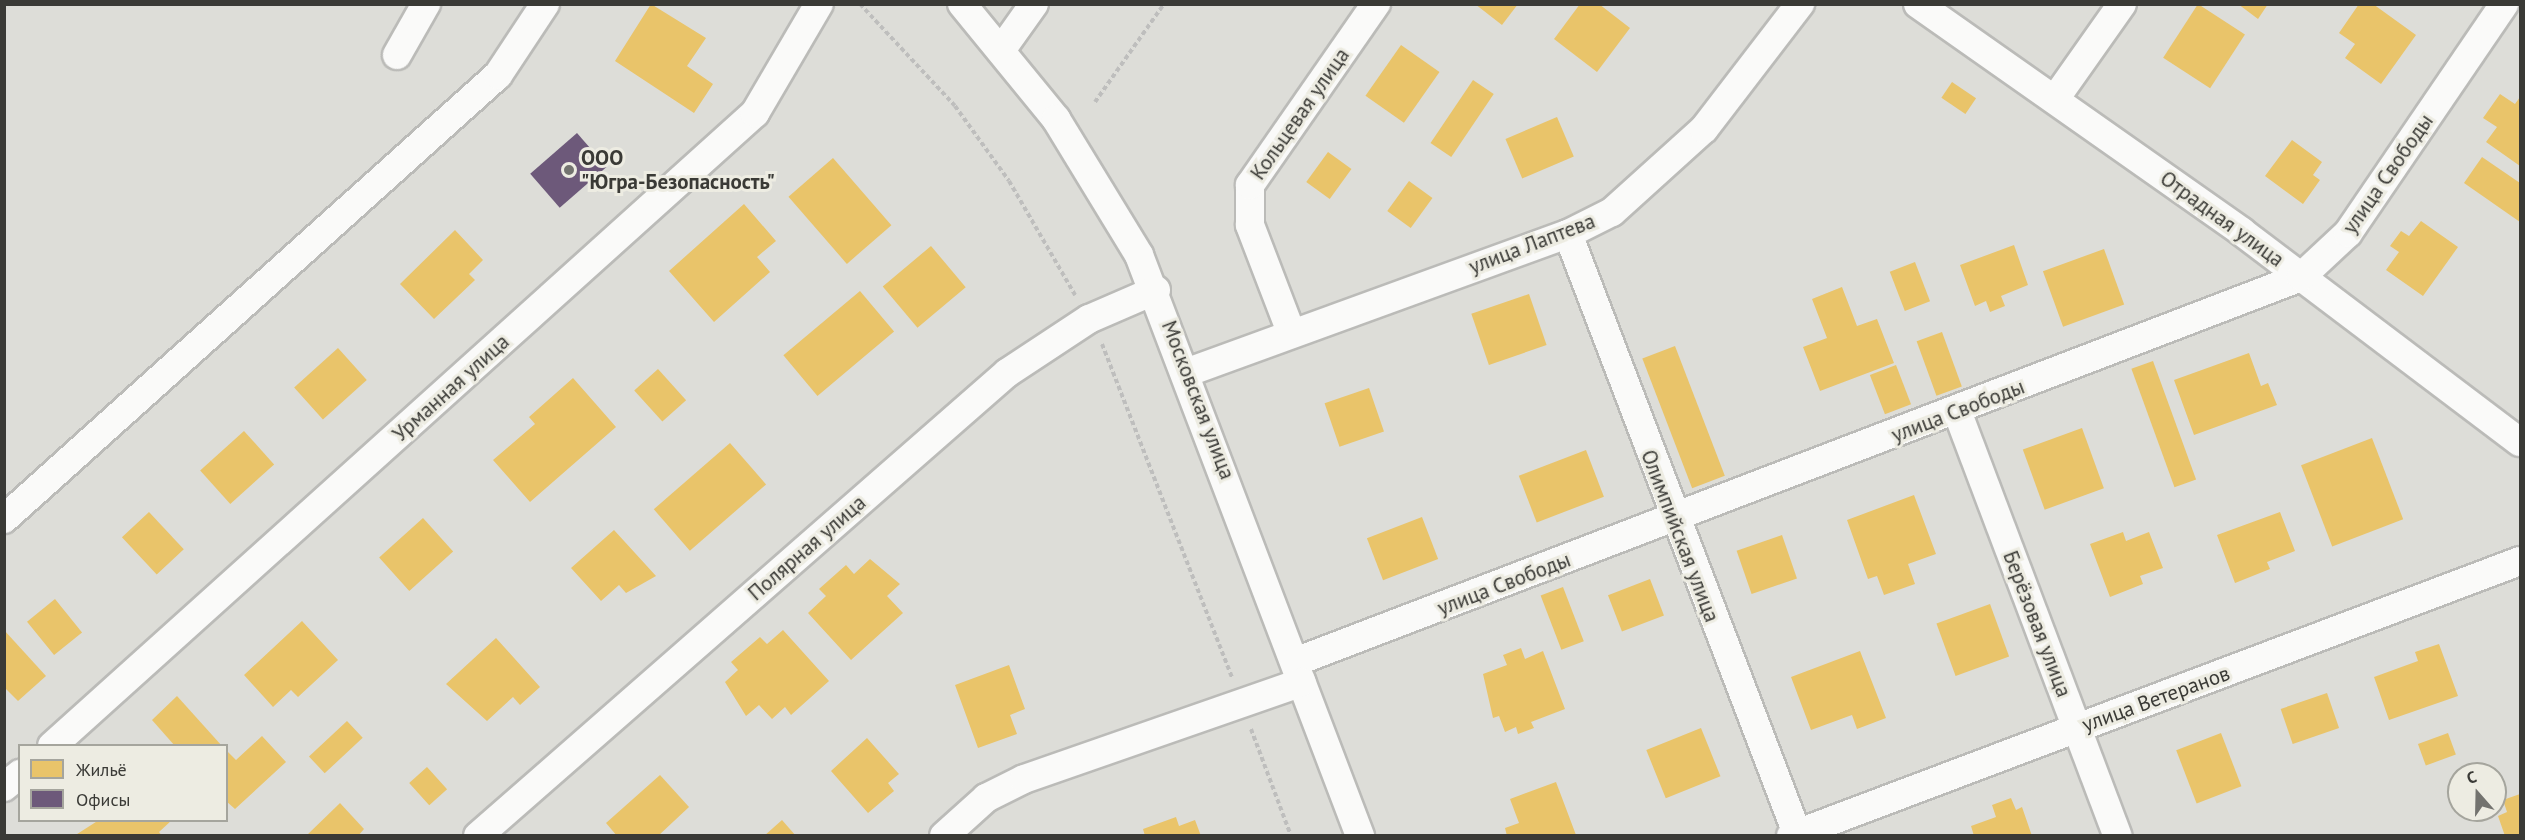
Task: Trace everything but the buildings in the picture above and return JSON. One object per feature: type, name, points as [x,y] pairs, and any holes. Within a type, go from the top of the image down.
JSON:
[{"type":"street","points":[[397,56],[426,4]]},
{"type":"street","points":[[4,519],[498,75],[544,4]]},
{"type":"street","name":"Урманная улица","points":[[54,744],[755,113],[819,4]]},
{"type":"street","name":"Московская улица","points":[[962,4],[1002,49],[1103,192],[1155,290],[1188,372],[1360,836]]},
{"type":"street","points":[[1002,49],[1034,4]]},
{"type":"street","name":"улица Лаптева","points":[[1188,372],[1291,332],[1568,234],[1612,212],[1671,163],[1800,4]]},
{"type":"street","name":"Отрадная улица","points":[[1918,4],[2055,99],[2301,277],[2520,442]]},
{"type":"street","points":[[2055,99],[2122,4]]},
{"type":"street","name":"улица Свободы","points":[[944,836],[986,798],[1024,779],[1242,704],[1299,672],[1673,520],[2301,277],[2348,233],[2504,4]]},
{"type":"street","name":"Кольцевая улица","points":[[1291,332],[1250,225],[1250,185],[1366,8]]},
{"type":"street","name":"Олимпийская улица","points":[[1568,234],[1673,520],[1795,835]]},
{"type":"street","name":"Полярная улица","points":[[478,836],[1007,373],[1089,319],[1155,290]]},
{"type":"street","name":"Берёзовая улица","points":[[1957,411],[2118,836]]},
{"type":"street","name":"улица Ветеранов","points":[[1795,835],[2520,561]]},
{"type":"street","points":[[4,787],[18,776]]},
{"type":"path","points":[[860,4],[955,106],[1010,181],[1089,319],[1132,410],[1291,836]]},
{"type":"path","points":[[1095,102],[1164,4]]},
{"type":"place","name":"ООО \"Югра-Безопасность\"","points":[[569,170]]}]
